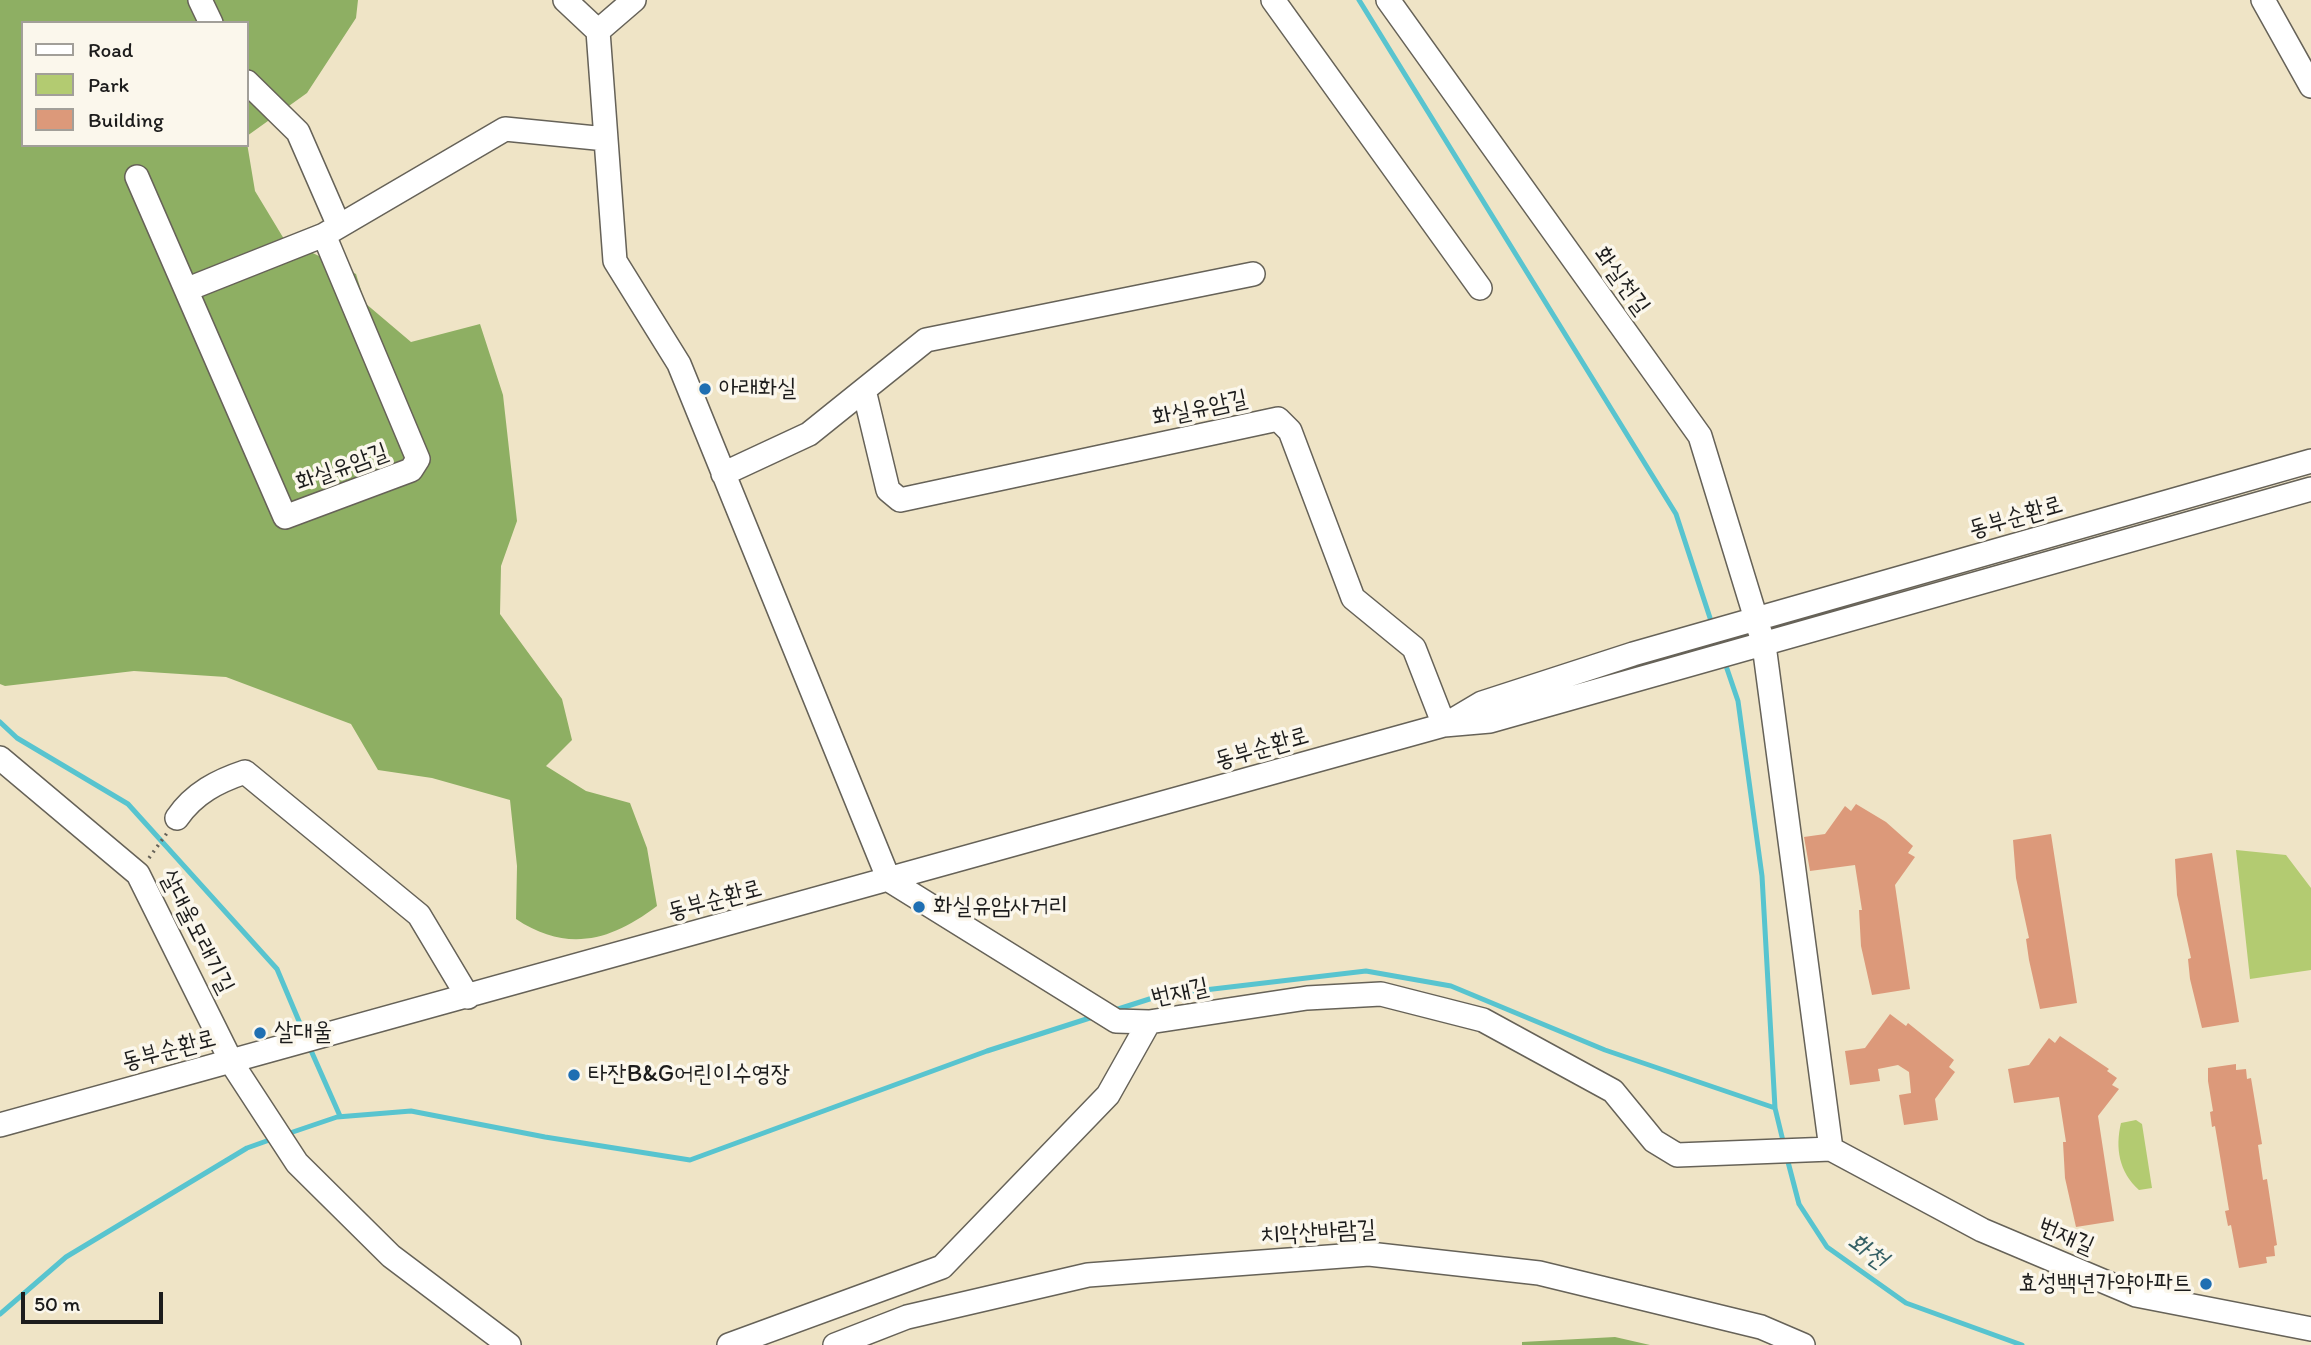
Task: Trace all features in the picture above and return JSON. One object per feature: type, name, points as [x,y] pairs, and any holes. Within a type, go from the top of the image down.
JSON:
[{"type":"street","points":[[200,0],[210,21]]},
{"type":"street","points":[[565,0],[598,31],[615,261],[679,364],[889,880],[1115,1021],[1149,1022]]},
{"type":"street","points":[[598,31],[634,0]]},
{"type":"street","points":[[1273,0],[1480,288]]},
{"type":"street","name":"화실천길","points":[[1388,0],[1700,436],[1753,648],[1824,1149]]},
{"type":"street","points":[[2263,0],[2311,86]]},
{"type":"street","name":"화실유암길","points":[[137,177],[285,517],[411,471],[418,459],[298,132],[248,83]]},
{"type":"street","points":[[188,289],[332,230],[505,129],[606,139]]},
{"type":"street","points":[[723,474],[809,434],[926,340],[1253,274]]},
{"type":"street","name":"화실유암길","points":[[864,390],[888,490],[900,500],[1278,419],[1290,431],[1353,598],[1414,648],[1444,725]]},
{"type":"street","name":"동부순환로","points":[[1444,725],[1482,703],[1633,654],[2311,461]]},
{"type":"street","points":[[1753,648],[2311,489]]},
{"type":"street","name":"동부순환로","points":[[0,1125],[233,1065],[279,1047],[347,1031],[1444,725],[1490,722],[1753,648]]},
{"type":"street","name":"살대울모래기길","points":[[0,758],[138,874],[233,1065],[297,1163],[391,1256],[509,1345]]},
{"type":"street","points":[[177,818],[188,803],[218,782],[245,772],[419,915],[468,996]]},
{"type":"street","name":"번재길","points":[[729,1345],[942,1267],[1108,1095],[1149,1022],[1307,998],[1381,994],[1483,1020],[1566,1065],[1613,1091],[1654,1141],[1677,1155],[1824,1149],[1982,1230],[2136,1295],[2311,1329]]},
{"type":"street","name":"치악산바람길","points":[[835,1345],[907,1317],[1088,1275],[1369,1254],[1539,1273],[1761,1327],[1803,1345]]},
{"type":"path","points":[[151,855],[177,818]]},
{"type":"green space","points":[[0,0],[358,0],[356,18],[307,93],[248,135],[248,21],[21,21],[21,147],[248,147],[255,191],[284,239],[356,274],[365,303],[411,342],[480,324],[503,395],[517,521],[501,566],[500,614],[562,699],[572,740],[546,766],[586,791],[630,803],[647,848],[657,906],[623,928],[588,938],[571,939],[535,930],[516,919],[517,866],[510,800],[432,778],[378,770],[351,724],[226,677],[134,671],[5,686],[0,684]]},
{"type":"green space","points":[[2236,850],[2286,855],[2311,888],[2311,970],[2250,979]]},
{"type":"green space","points":[[2136,1120],[2142,1124],[2152,1188],[2139,1190],[2123,1167],[2118,1141],[2121,1123]]},
{"type":"green space","points":[[1615,1337],[1650,1345],[1522,1345],[1522,1342]]},
{"type":"building","points":[[1856,804],[1886,822],[1913,846],[1908,853],[1915,857],[1895,885],[1910,989],[1872,995],[1861,946],[1859,910],[1862,910],[1855,865],[1810,871],[1804,837],[1825,834],[1845,806],[1851,811]]},
{"type":"building","points":[[2051,834],[2077,1003],[2040,1009],[2029,960],[2026,939],[2029,938],[2016,878],[2013,840]]},
{"type":"building","points":[[2212,853],[2239,1022],[2202,1028],[2190,979],[2188,959],[2191,958],[2177,895],[2175,859]]},
{"type":"building","points":[[1890,1014],[1906,1026],[1908,1023],[1954,1060],[1949,1067],[1955,1072],[1935,1099],[1938,1120],[1904,1125],[1899,1095],[1911,1093],[1909,1072],[1898,1065],[1878,1069],[1880,1081],[1850,1085],[1845,1051],[1865,1048]]},
{"type":"building","points":[[2060,1036],[2109,1069],[2107,1071],[2117,1078],[2112,1085],[2119,1089],[2098,1116],[2114,1221],[2076,1227],[2065,1178],[2063,1142],[2066,1142],[2059,1097],[2014,1103],[2008,1069],[2029,1065],[2049,1038],[2055,1043]]},
{"type":"building","points":[[2236,1064],[2236,1070],[2246,1069],[2247,1079],[2251,1078],[2262,1144],[2258,1145],[2263,1180],[2267,1179],[2277,1245],[2274,1246],[2275,1256],[2266,1257],[2267,1263],[2239,1268],[2231,1225],[2228,1226],[2225,1211],[2229,1210],[2215,1126],[2212,1127],[2210,1112],[2213,1111],[2208,1081],[2208,1068]]},
{"type":"waterway","points":[[1359,0],[1676,514],[1712,624]]},
{"type":"waterway","points":[[1724,660],[1738,701],[1762,876],[1775,1108],[1784,1145]]},
{"type":"waterway","points":[[0,722],[17,738],[128,804],[277,969],[304,1033]]},
{"type":"waterway","points":[[1112,1011],[1162,995],[1366,971],[1451,986],[1605,1050],[1775,1108]]},
{"type":"waterway","points":[[284,1135],[337,1117],[411,1111],[545,1137],[690,1160],[987,1051],[1096,1016]]},
{"type":"waterway","points":[[309,1046],[340,1116]]},
{"type":"waterway","points":[[0,1314],[66,1257],[247,1148],[275,1138]]},
{"type":"waterway","name":"화천","points":[[1787,1158],[1799,1204],[1827,1247],[1906,1303],[2022,1345]]},
{"type":"place","name":"아래화실","points":[[705,389]]},
{"type":"place","name":"화실유암사거리","points":[[919,907]]},
{"type":"place","name":"살대울","points":[[260,1033]]},
{"type":"place","name":"타잔B&G어린이수영장","points":[[574,1075]]},
{"type":"place","name":"효성백년가약아파트","points":[[2206,1284]]}]
